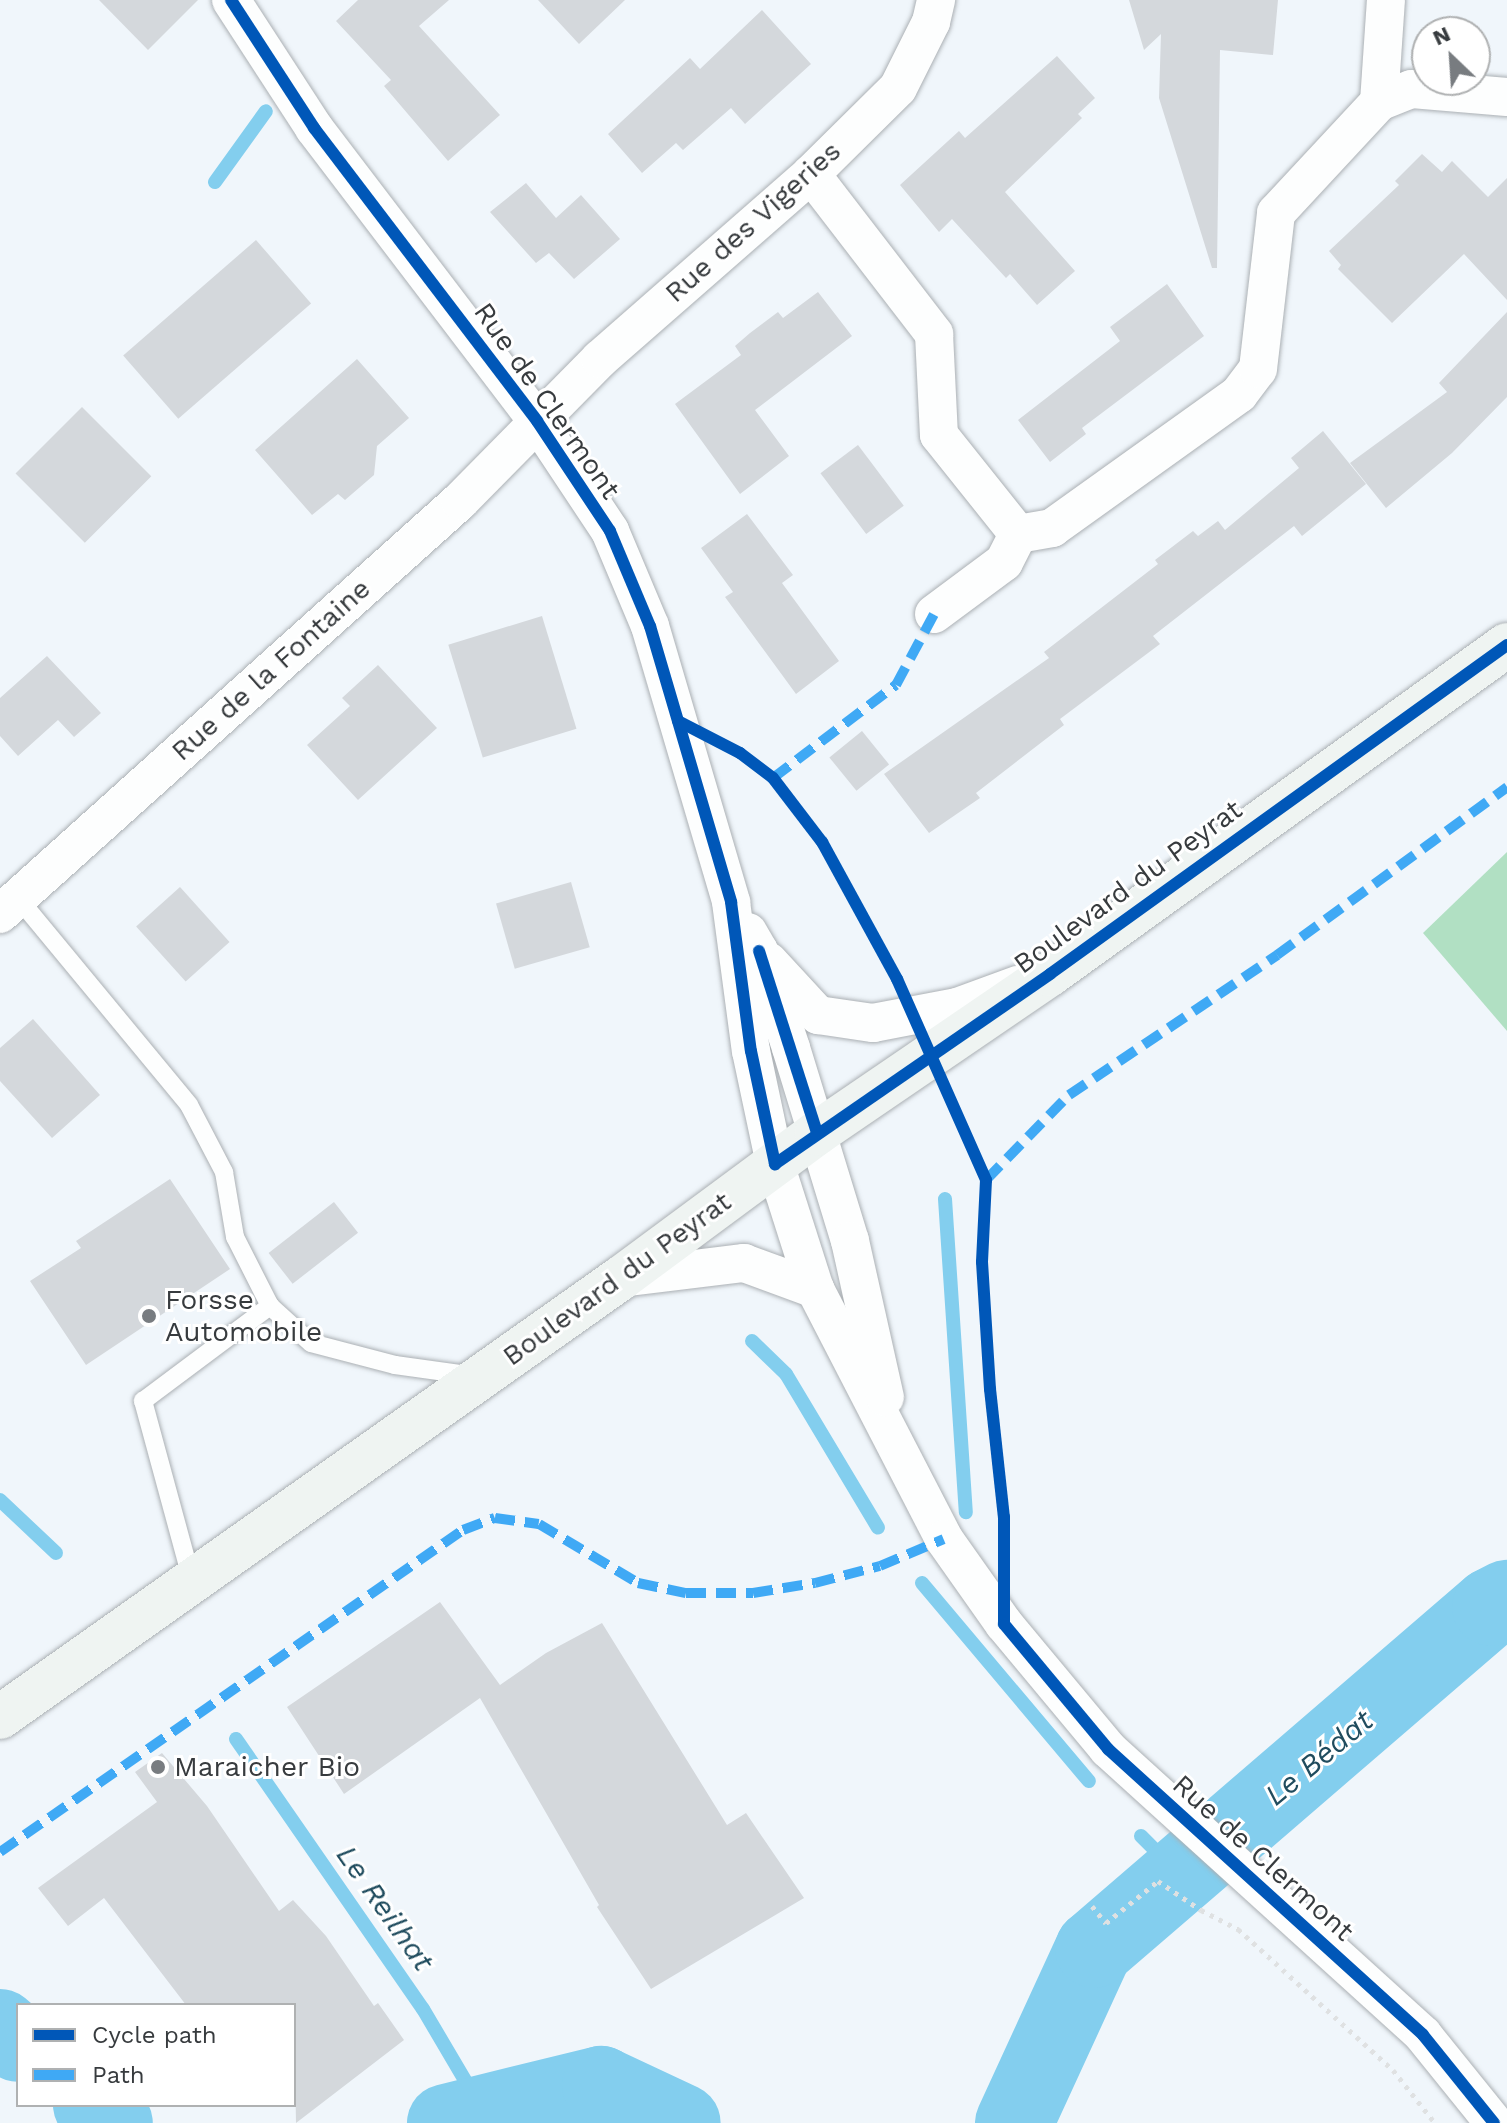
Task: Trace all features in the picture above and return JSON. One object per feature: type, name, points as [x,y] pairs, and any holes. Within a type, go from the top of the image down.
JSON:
[{"type":"main road","name":"Boulevard du Peyrat","points":[[0,1717],[621,1278],[817,1133],[1050,974],[1507,645]]},
{"type":"street","name":"Rue des Vigeries","points":[[537,421],[600,359],[811,174],[898,88],[931,22],[936,0]]},
{"type":"street","points":[[1379,102],[1386,0]]},
{"type":"street","name":"Rue de Clermont","points":[[248,7],[314,128],[537,421],[610,531],[650,626],[731,902],[751,1051],[775,1164],[815,1289],[944,1539],[1004,1624],[1108,1749],[1423,2035],[1494,2123]]},
{"type":"street","points":[[1018,534],[1052,528],[1239,394],[1258,369],[1276,213],[1379,102],[1412,89],[1507,97]]},
{"type":"street","points":[[811,174],[934,334],[939,435],[1018,534]]},
{"type":"street","name":"Rue de la Fontaine","points":[[9,906],[460,501],[537,421]]},
{"type":"street","points":[[934,614],[1004,562],[1018,534]]},
{"type":"street","name":"Rue de Clermont","points":[[731,902],[759,951],[850,1241],[898,1455]]},
{"type":"street","name":"Rue de Clermont","points":[[759,951],[818,1015],[873,1023],[957,1007],[1050,974]]},
{"type":"street","points":[[621,1278],[744,1263],[815,1289]]},
{"type":"lane","points":[[9,906],[189,1105],[224,1172],[235,1237],[270,1306],[311,1343],[395,1365],[480,1377]]},
{"type":"lane","points":[[192,1581],[143,1401],[270,1306]]},
{"type":"path","points":[[1092,1906],[1106,1923],[1158,1881],[1201,1910],[1238,1929],[1393,2070],[1435,2123]]},
{"type":"green space","points":[[1507,852],[1507,1031],[1423,933]]},
{"type":"building","points":[[99,0],[198,0],[148,50]]},
{"type":"building","points":[[358,0],[449,0],[419,26],[500,115],[448,161],[384,86],[391,80],[336,21]]},
{"type":"building","points":[[538,0],[625,0],[579,44]]},
{"type":"building","points":[[1129,0],[1278,0],[1273,55],[1220,50],[1217,268],[1212,268],[1159,98],[1161,34],[1144,50]]},
{"type":"building","points":[[762,10],[811,64],[745,124],[731,108],[683,150],[676,143],[642,173],[608,134],[690,58],[700,69]]},
{"type":"building","points":[[1057,56],[1095,98],[1078,114],[1082,118],[1005,192],[1075,271],[1037,305],[1010,274],[1006,278],[952,219],[939,232],[900,185],[959,131],[965,138]]},
{"type":"building","points":[[1422,154],[1442,172],[1452,161],[1488,197],[1507,178],[1507,300],[1464,254],[1392,323],[1338,269],[1341,265],[1329,251],[1399,185],[1395,181]]},
{"type":"building","points":[[526,183],[556,218],[581,195],[620,239],[574,279],[549,253],[536,263],[490,212]]},
{"type":"building","points":[[256,240],[311,303],[178,419],[123,355]]},
{"type":"building","points":[[1167,284],[1204,336],[1082,428],[1086,434],[1050,462],[1018,420],[1120,341],[1110,327]]},
{"type":"building","points":[[818,292],[852,336],[755,410],[789,456],[740,494],[675,404],[741,355],[735,346],[750,333],[778,312],[783,318]]},
{"type":"building","points":[[1507,312],[1507,397],[1452,453],[1386,508],[1350,463],[1447,392],[1439,383]]},
{"type":"building","points":[[357,359],[409,418],[377,446],[374,475],[345,500],[338,494],[312,515],[255,450]]},
{"type":"building","points":[[82,407],[151,476],[85,543],[16,473]]},
{"type":"building","points":[[1323,431],[1366,484],[1302,536],[1294,526],[1153,636],[1160,644],[1060,719],[1064,725],[976,793],[980,798],[929,833],[884,774],[1049,658],[1044,652],[1158,564],[1155,560],[1193,531],[1198,536],[1218,521],[1225,530],[1299,468],[1291,458]]},
{"type":"building","points":[[858,445],[904,506],[866,534],[820,473]]},
{"type":"building","points":[[747,514],[793,575],[782,583],[839,661],[796,694],[725,597],[733,592],[701,548]]},
{"type":"building","points":[[542,616],[576,729],[483,757],[448,645]]},
{"type":"building","points":[[47,656],[101,713],[74,737],[58,720],[18,756],[0,736],[0,698]]},
{"type":"building","points":[[378,665],[437,728],[358,800],[307,745],[350,706],[342,698]]},
{"type":"building","points":[[862,731],[889,764],[856,791],[829,757]]},
{"type":"building","points":[[571,882],[590,947],[515,969],[496,903]]},
{"type":"building","points":[[180,887],[230,942],[186,981],[136,926]]},
{"type":"building","points":[[33,1019],[100,1095],[52,1138],[0,1081],[0,1048]]},
{"type":"building","points":[[170,1179],[230,1269],[86,1365],[30,1281],[81,1248],[76,1241]]},
{"type":"building","points":[[334,1202],[358,1233],[293,1284],[269,1253]]},
{"type":"building","points":[[440,1602],[500,1685],[546,1653],[602,1623],[727,1825],[746,1813],[804,1898],[651,1989],[597,1907],[599,1905],[480,1698],[344,1794],[287,1707]]},
{"type":"building","points":[[162,1753],[207,1806],[279,1911],[293,1900],[326,1936],[374,2006],[378,2003],[404,2040],[296,2123],[296,2003],[184,2003],[104,1898],[68,1926],[38,1888],[157,1802],[135,1772]]},
{"type":"waterway","points":[[215,182],[266,111]]},
{"type":"waterway","points":[[945,1199],[966,1512]]},
{"type":"waterway","points":[[752,1341],[786,1374],[878,1528]]},
{"type":"waterway","name":"Le Reilhat","points":[[0,1500],[56,1553]]},
{"type":"waterway","points":[[922,1583],[1089,1781]]},
{"type":"waterway","name":"Le Bédat","points":[[1014,2123],[1094,1949],[1491,1607],[1507,1599]]},
{"type":"waterway","name":"Le Reilhat","points":[[236,1739],[423,2009],[483,2111]]},
{"type":"waterway","points":[[1141,1836],[1168,1863],[1198,1834]]},
{"type":"waterway","name":"Le Bédat","points":[[0,2028],[16,2041]]},
{"type":"waterway","name":"Le Bédat","points":[[446,2123],[601,2085],[682,2123]]},
{"type":"waterway","name":"Le Bédat","points":[[94,2107],[114,2123]]},
{"type":"marked path","points":[[773,778],[896,685],[934,614]]},
{"type":"marked path","points":[[986,1180],[1069,1095],[1277,955],[1507,787]]},
{"type":"marked path","points":[[0,1852],[463,1530],[495,1518],[539,1524],[638,1583],[686,1593],[753,1593],[815,1583],[880,1566],[944,1539]]},
{"type":"cycle path","points":[[231,0],[314,128],[537,421],[610,531],[650,626],[731,902],[751,1051],[775,1164],[1050,974],[1507,645]]},
{"type":"cycle path","points":[[678,721],[740,753],[773,778],[822,842],[897,979],[986,1180],[982,1262],[990,1389],[1004,1517],[1004,1624],[1108,1749],[1423,2035],[1494,2123]]},
{"type":"cycle path","points":[[759,951],[817,1133]]},
{"type":"place","name":"Forsse Automobile","points":[[149,1316]]},
{"type":"place","name":"Maraicher Bio","points":[[158,1767]]}]
